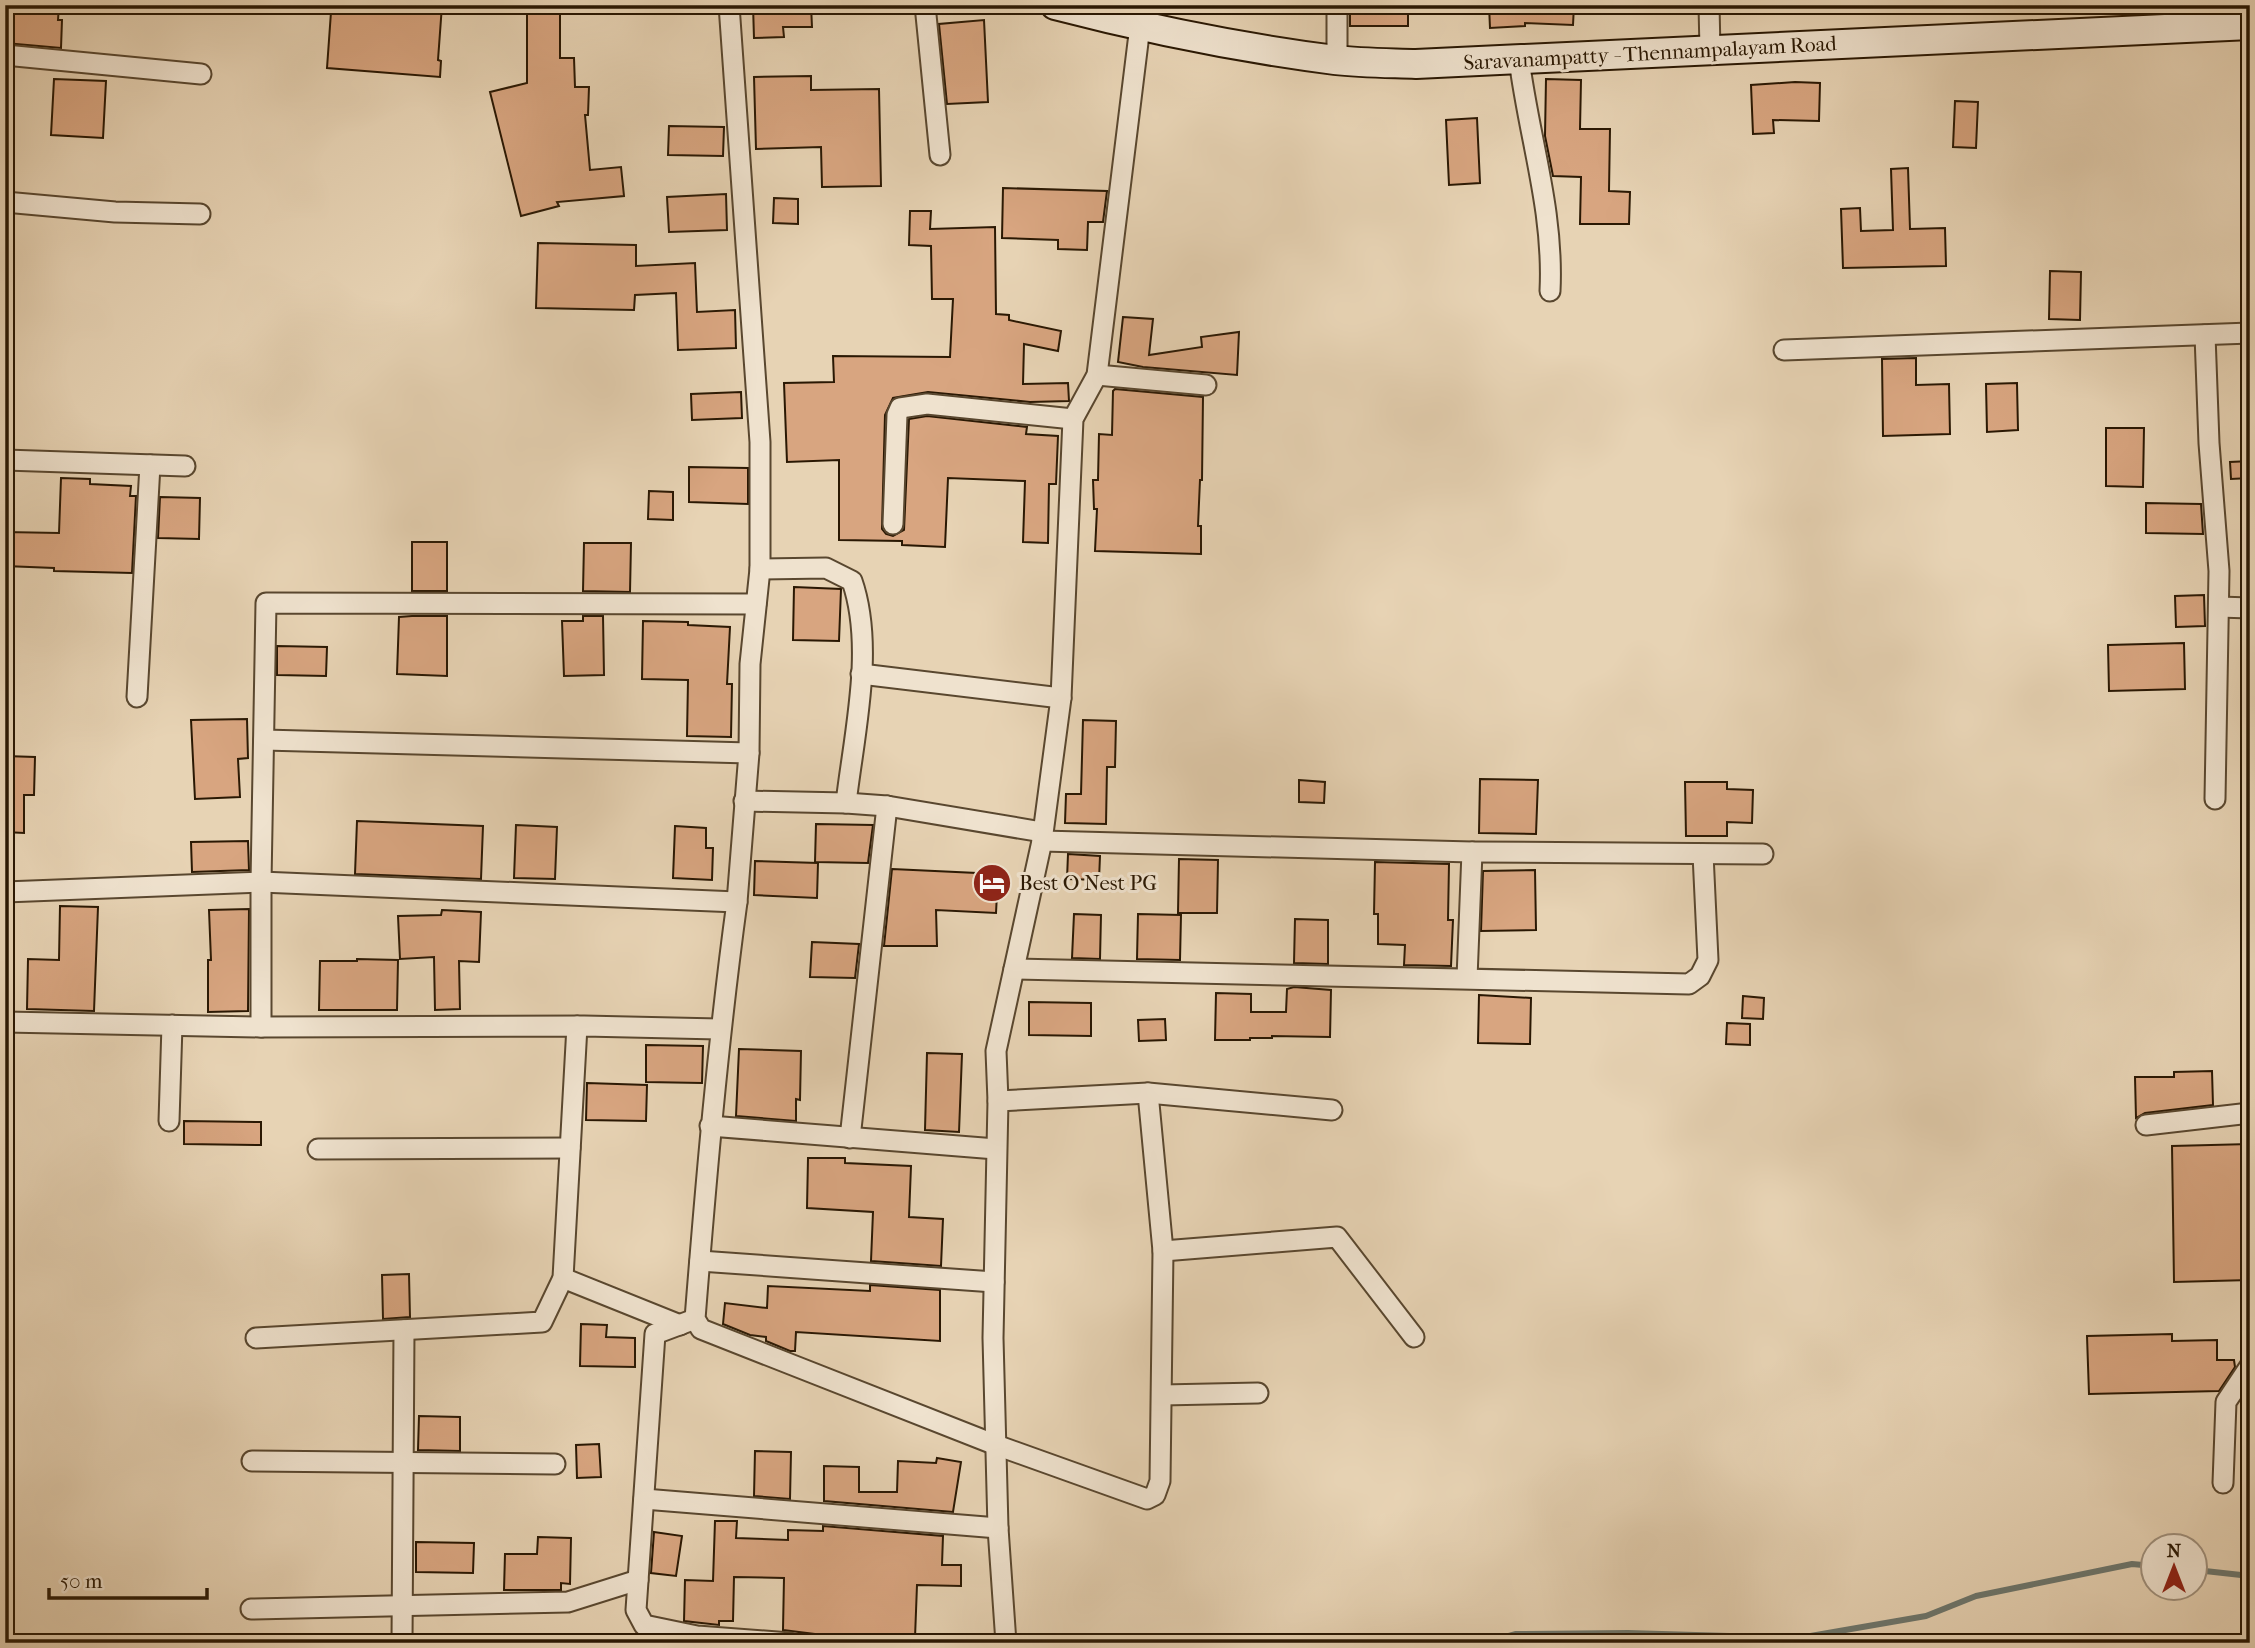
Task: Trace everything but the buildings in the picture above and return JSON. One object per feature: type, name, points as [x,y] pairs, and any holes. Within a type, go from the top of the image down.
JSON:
[{"type":"main road","name":"Saravanampatty - Thennampalayam Road","points":[[1055,5],[1145,20],[1338,60],[1416,64],[2250,25]]},
{"type":"street","points":[[688,1322],[699,1261],[719,1029],[737,902],[749,753],[750,664],[760,569],[760,442],[729,5]]},
{"type":"street","points":[[925,5],[940,155]]},
{"type":"street","points":[[1337,5],[1338,60]]},
{"type":"street","points":[[1709,5],[1710,50]]},
{"type":"street","points":[[1006,1643],[998,1528],[996,1445],[996,1051],[1042,836],[1061,698],[1073,419],[1097,375],[1145,20]]},
{"type":"street","points":[[5,55],[201,74]]},
{"type":"street","points":[[1518,59],[1549,221],[1550,291]]},
{"type":"street","points":[[5,202],[115,212],[200,214]]},
{"type":"street","points":[[1784,350],[2250,333]]},
{"type":"street","points":[[2206,335],[2209,443],[2219,572],[2215,799]]},
{"type":"street","points":[[1097,375],[1206,385]]},
{"type":"street","points":[[893,524],[897,415],[900,408],[927,404],[1073,419]]},
{"type":"street","points":[[5,460],[185,466]]},
{"type":"street","points":[[137,697],[150,465]]},
{"type":"street","points":[[760,569],[826,568],[852,580],[860,604],[861,674],[846,803]]},
{"type":"street","points":[[261,1027],[266,603],[756,604]]},
{"type":"street","points":[[2218,607],[2250,608]]},
{"type":"street","points":[[861,674],[1061,698]]},
{"type":"street","points":[[264,740],[749,753]]},
{"type":"street","points":[[744,801],[887,806],[1042,836],[1472,852],[1763,854]]},
{"type":"street","points":[[850,1138],[887,806]]},
{"type":"street","points":[[1467,978],[1472,852]]},
{"type":"street","points":[[1014,969],[1689,984],[1700,976],[1707,960],[1703,854]]},
{"type":"street","points":[[5,892],[261,881],[737,902]]},
{"type":"street","points":[[5,1022],[261,1027],[577,1026],[719,1029]]},
{"type":"street","points":[[169,1121],[172,1025]]},
{"type":"street","points":[[256,1338],[542,1322],[563,1278],[577,1026]]},
{"type":"street","points":[[998,1101],[1149,1093],[1332,1110]]},
{"type":"street","points":[[563,1278],[688,1322],[996,1445],[1147,1499],[1155,1495],[1160,1481],[1163,1251],[1149,1093]]},
{"type":"street","points":[[2146,1125],[2250,1113]]},
{"type":"street","points":[[710,1126],[996,1149]]},
{"type":"street","points":[[318,1149],[570,1148]]},
{"type":"street","points":[[1163,1251],[1338,1237],[1414,1337]]},
{"type":"street","points":[[699,1261],[994,1282]]},
{"type":"street","points":[[688,1322],[655,1334],[636,1610],[644,1625],[697,1636],[790,1643]]},
{"type":"street","points":[[402,1643],[404,1330]]},
{"type":"street","points":[[2223,1483],[2226,1402],[2250,1366]]},
{"type":"street","points":[[1161,1395],[1258,1393]]},
{"type":"street","points":[[252,1461],[555,1464]]},
{"type":"street","points":[[644,1499],[998,1528]]},
{"type":"street","points":[[251,1609],[568,1602],[638,1580]]},
{"type":"waterway","points":[[1484,1643],[1516,1634],[1628,1633],[1799,1638],[1926,1616],[1976,1596],[2132,1564],[2140,1565]]},
{"type":"waterway","points":[[2210,1572],[2250,1576]]},
{"type":"place","name":"Best O Nest PG","points":[[992,883]]}]
